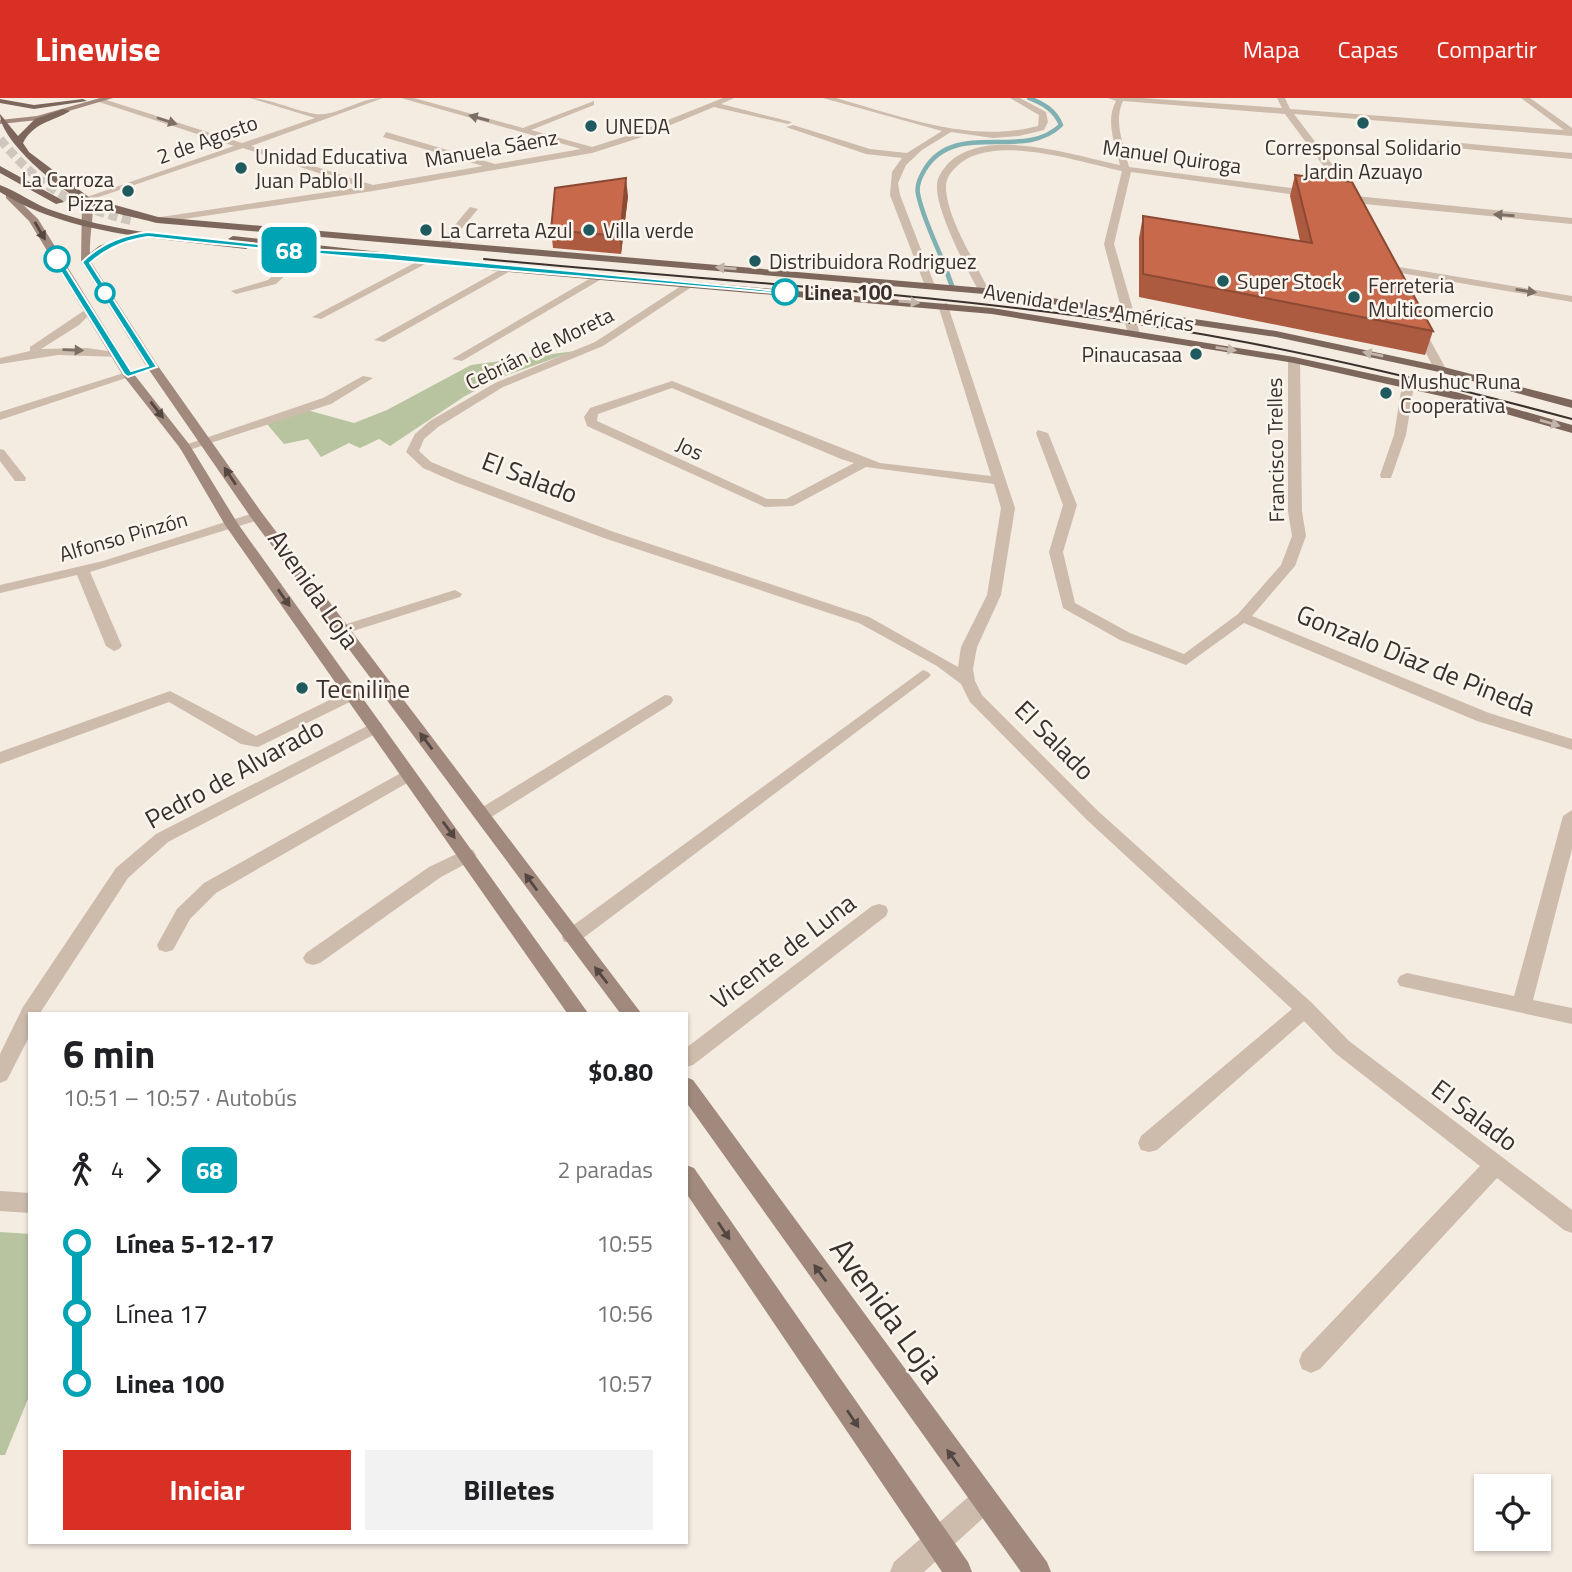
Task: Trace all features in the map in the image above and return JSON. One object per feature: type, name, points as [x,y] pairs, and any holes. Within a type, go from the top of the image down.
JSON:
[{"type":"main road","points":[[1,120],[37,118],[102,99]]},
{"type":"main road","points":[[0,101],[34,107],[80,105]]},
{"type":"main road","points":[[19,142],[23,130],[38,121],[80,105]]},
{"type":"main road","name":"Avenida de las Américas","points":[[1,120],[26,154],[43,170],[87,200],[157,220],[982,291],[1276,334],[1440,369],[1572,404]]},
{"type":"main road","points":[[0,169],[59,202]]},
{"type":"main road","name":"Avenida de las Américas","points":[[0,188],[9,196],[63,217],[148,234],[306,251],[383,256]]},
{"type":"main road","name":"Avenida Loja","points":[[9,196],[33,219],[128,374],[185,447],[232,525],[577,1012]]},
{"type":"main road","points":[[87,200],[90,223],[82,246],[86,262],[103,248],[133,236],[148,234]]},
{"type":"main road","name":"Avenida de las Américas","points":[[494,249],[327,241],[130,223],[180,234],[426,261],[992,311],[1294,360],[1408,385],[1572,429]]},
{"type":"main road","name":"Avenida Loja","points":[[86,262],[153,367],[257,516],[571,937],[630,1012]]},
{"type":"main road","name":"Avenida Loja","points":[[688,1089],[1037,1572]]},
{"type":"main road","points":[[688,1178],[958,1572]]},
{"type":"street","points":[[254,98],[322,118]]},
{"type":"street","name":"2 de Agosto","points":[[87,200],[379,98]]},
{"type":"street","points":[[405,98],[592,150]]},
{"type":"street","points":[[699,98],[869,152],[909,156]]},
{"type":"street","name":"Manuela Sáenz","points":[[157,220],[373,188],[592,150],[636,136],[730,98]]},
{"type":"street","points":[[827,98],[863,102],[949,130],[1015,134],[1043,125],[1045,118],[1039,110],[1014,98]]},
{"type":"street","points":[[1112,98],[1572,133]]},
{"type":"street","points":[[1121,98],[1114,112],[1114,121],[1126,169],[1126,186],[1109,238],[1112,261],[1134,334]]},
{"type":"street","points":[[1281,98],[1287,111],[1353,198],[1359,210]]},
{"type":"street","points":[[1525,98],[1572,133]]},
{"type":"street","points":[[102,99],[373,188]]},
{"type":"street","points":[[525,130],[591,103]]},
{"type":"street","points":[[935,287],[893,188],[894,176],[909,156],[949,130]]},
{"type":"street","points":[[386,135],[495,167]]},
{"type":"street","points":[[1438,144],[1572,156]]},
{"type":"street","name":"Manuel Quiroga","points":[[982,291],[942,193],[943,178],[958,159],[981,149],[1013,149],[1126,169],[1456,212],[1572,220]]},
{"type":"street","name":"Manuela Sáenz","points":[[251,206],[231,212],[224,218],[226,223],[265,229]]},
{"type":"street","points":[[443,245],[473,209]]},
{"type":"street","points":[[236,291],[272,282],[306,251]]},
{"type":"street","points":[[1381,256],[1392,279]]},
{"type":"street","points":[[317,317],[426,261]]},
{"type":"street","points":[[1387,268],[1572,299]]},
{"type":"street","points":[[380,340],[509,269]]},
{"type":"street","points":[[458,359],[600,277]]},
{"type":"street","name":"Cebrián de Moreta","points":[[411,452],[415,442],[428,428],[470,402],[507,381],[599,344],[691,284]]},
{"type":"street","points":[[947,305],[1008,508],[994,595],[966,658],[967,681]]},
{"type":"street","points":[[29,352],[75,323],[88,310]]},
{"type":"street","points":[[1410,313],[1440,369]]},
{"type":"street","points":[[0,361],[29,352],[63,350],[117,355]]},
{"type":"street","name":"Francisco Trelles","points":[[1042,433],[1070,505],[1056,552],[1068,605],[1101,626],[1141,645],[1186,660],[1243,617],[1288,566],[1299,536],[1295,511],[1294,360]]},
{"type":"street","points":[[0,416],[153,367]]},
{"type":"street","points":[[185,447],[327,401],[367,378]]},
{"type":"street","name":"Jos","points":[[664,384],[681,385],[864,463],[788,503],[765,503],[591,423],[590,417],[594,411],[664,384]]},
{"type":"street","points":[[1386,475],[1400,435],[1408,385]]},
{"type":"street","name":"El Salado","points":[[411,452],[427,465],[460,479],[609,535],[864,620],[924,652],[967,681],[976,698],[1093,816],[1305,1009],[1342,1047],[1572,1223]]},
{"type":"street","points":[[0,454],[20,478]]},
{"type":"street","points":[[864,463],[878,467],[1000,481]]},
{"type":"street","name":"Alfonso Pinzón","points":[[0,589],[82,571],[257,516]]},
{"type":"street","points":[[82,571],[114,646]]},
{"type":"street","points":[[342,630],[455,594]]},
{"type":"street","name":"Gonzalo Díaz de Pineda","points":[[1243,617],[1483,717],[1572,745]]},
{"type":"street","points":[[571,937],[923,675]]},
{"type":"street","points":[[0,758],[170,696],[247,740],[258,742],[352,694]]},
{"type":"street","points":[[482,815],[665,700]]},
{"type":"street","name":"Pedro de Alvarado","points":[[31,1012],[122,873],[162,838],[375,726]]},
{"type":"street","points":[[166,945],[180,916],[209,888],[408,775]]},
{"type":"street","points":[[1522,1004],[1572,816]]},
{"type":"street","points":[[313,958],[435,873],[467,855]]},
{"type":"street","name":"Vicente de Luna","points":[[688,1057],[878,911]]},
{"type":"street","points":[[1407,981],[1572,1016]]},
{"type":"street","points":[[1149,1143],[1305,1009]]},
{"type":"street","name":"Pedro de Alvarado","points":[[0,1074],[28,1018]]},
{"type":"street","points":[[1311,1361],[1497,1163]]},
{"type":"street","points":[[0,1202],[28,1203]]},
{"type":"street","points":[[904,1572],[984,1500]]},
{"type":"green space","points":[[575,351],[502,377],[465,396],[390,446],[379,439],[360,448],[349,443],[321,457],[308,439],[284,444],[267,424],[307,410],[354,423],[387,410],[471,365]]},
{"type":"green space","points":[[0,1232],[28,1234],[28,1399],[5,1455],[0,1455]]},
{"type":"building","points":[[1295,175],[1352,182],[1433,331],[1143,274],[1143,216],[1312,243]]},
{"type":"building","name":"Villa verde","points":[[626,178],[620,236],[551,230],[555,188]]},
{"type":"waterway","points":[[946,269],[920,203],[919,181],[938,154],[954,146],[1028,140],[1046,135],[1061,125],[1056,115],[1048,108],[1029,98]]},
{"type":"waterway","points":[[945,267],[952,286]]},
{"type":"tunnel","points":[[0,139],[29,170],[59,193],[93,209],[133,221]]},
{"type":"tram line","points":[[484,259],[834,289],[1096,318],[1183,331],[1330,360],[1572,419]]},
{"type":"bus line","name":"68","points":[[57,259],[128,374],[153,367],[86,262],[103,248],[133,236],[148,234],[306,251],[785,292]]},
{"type":"place","name":"Corresponsal Solidario Jardin Azuayo","points":[[1363,123]]},
{"type":"place","name":"UNEDA","points":[[591,126]]},
{"type":"place","name":"Unidad Educativa Juan Pablo II","points":[[241,168]]},
{"type":"place","name":"La Carroza Pizza","points":[[128,191]]},
{"type":"place","name":"La Carreta Azul","points":[[426,230]]},
{"type":"place","name":"Villa verde","points":[[589,230]]},
{"type":"place","name":"Distribuidora Rodriguez","points":[[755,261]]},
{"type":"place","name":"Super Stock","points":[[1223,281]]},
{"type":"place","name":"Linea 100","points":[[785,292]]},
{"type":"place","name":"Ferreteria Multicomercio","points":[[1354,297]]},
{"type":"place","name":"Pinaucasaa","points":[[1196,354]]},
{"type":"place","name":"Mushuc Runa Cooperativa","points":[[1386,393]]},
{"type":"place","name":"Tecniline","points":[[302,688]]}]
